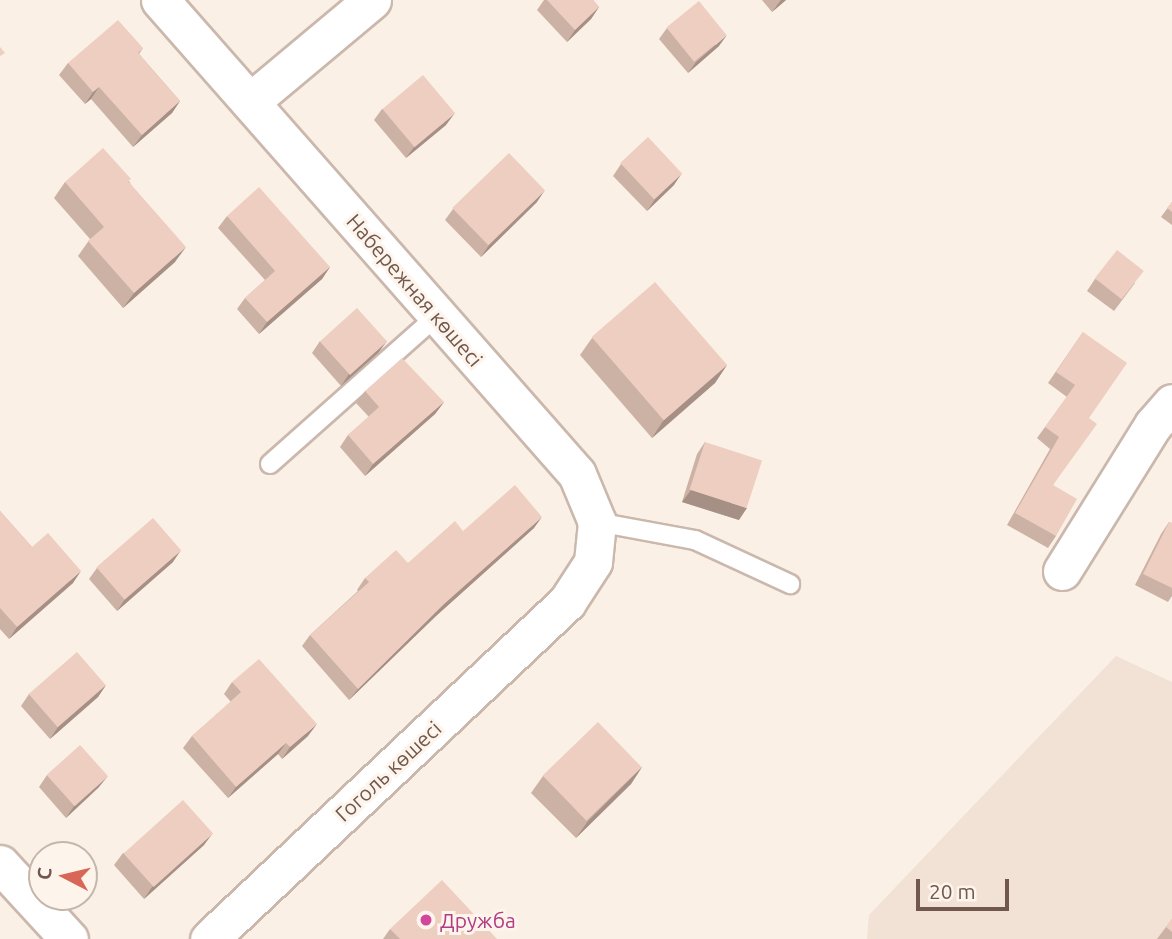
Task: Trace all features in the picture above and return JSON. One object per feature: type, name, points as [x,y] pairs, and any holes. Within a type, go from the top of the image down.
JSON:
[{"type":"street","name":"Набережная көшесі","points":[[160,0],[577,474],[597,522],[593,562],[567,602]]},
{"type":"street","points":[[250,102],[372,0]]},
{"type":"street","points":[[1062,571],[1153,425],[1172,403]]},
{"type":"street","name":"Гоголь көшесі","points":[[209,939],[567,602]]},
{"type":"street","points":[[0,864],[68,939]]},
{"type":"lane","points":[[270,464],[438,316]]},
{"type":"lane","points":[[597,522],[695,540],[790,584]]},
{"type":"shaded area","points":[[1116,656],[1172,682],[1172,939],[867,939],[869,915]]},
{"type":"building","points":[[547,0],[593,0],[599,7],[575,30]]},
{"type":"building","points":[[699,1],[727,35],[694,62],[666,27]]},
{"type":"building","points":[[118,20],[143,48],[138,53],[180,101],[142,135],[99,87],[93,92],[68,63]]},
{"type":"building","points":[[423,75],[455,113],[415,147],[382,109]]},
{"type":"building","points":[[648,137],[682,174],[654,199],[620,163]]},
{"type":"building","points":[[103,148],[186,247],[134,293],[88,241],[104,227],[65,182]]},
{"type":"building","points":[[509,153],[545,190],[488,245],[452,208]]},
{"type":"building","points":[[259,187],[330,267],[267,322],[245,298],[275,271],[227,216]]},
{"type":"building","points":[[1117,250],[1144,271],[1122,299],[1095,278]]},
{"type":"building","points":[[655,282],[727,365],[664,420],[592,337]]},
{"type":"building","points":[[357,308],[387,341],[350,375],[320,341]]},
{"type":"building","points":[[1083,332],[1127,363],[1089,418],[1097,424],[1053,485],[1077,499],[1056,536],[1015,513],[1059,437],[1045,427],[1075,385],[1056,372]]},
{"type":"building","points":[[402,358],[444,402],[373,464],[348,435],[379,407],[365,391]]},
{"type":"building","points":[[705,442],[762,461],[747,508],[690,490]]},
{"type":"building","points":[[515,485],[542,517],[444,604],[358,689],[310,635],[369,582],[365,578],[396,550],[408,563],[455,521],[463,531]]},
{"type":"building","points":[[0,511],[32,547],[48,533],[81,571],[17,627],[0,608]]},
{"type":"building","points":[[153,518],[181,550],[125,600],[96,567]]},
{"type":"building","points":[[1169,522],[1172,523],[1172,588],[1143,574]]},
{"type":"building","points":[[77,652],[106,685],[58,727],[29,694]]},
{"type":"building","points":[[259,659],[317,724],[290,747],[286,743],[236,787],[192,736],[241,692],[232,682]]},
{"type":"building","points":[[598,722],[642,767],[586,821],[543,775]]},
{"type":"building","points":[[80,745],[108,776],[75,806],[47,775]]},
{"type":"building","points":[[183,800],[213,833],[154,887],[124,854]]},
{"type":"building","points":[[442,880],[497,939],[400,939],[390,929]]},
{"type":"building","points":[[1172,919],[1172,932],[1166,927]]},
{"type":"place","name":"Дружба","points":[[426,920]]}]
